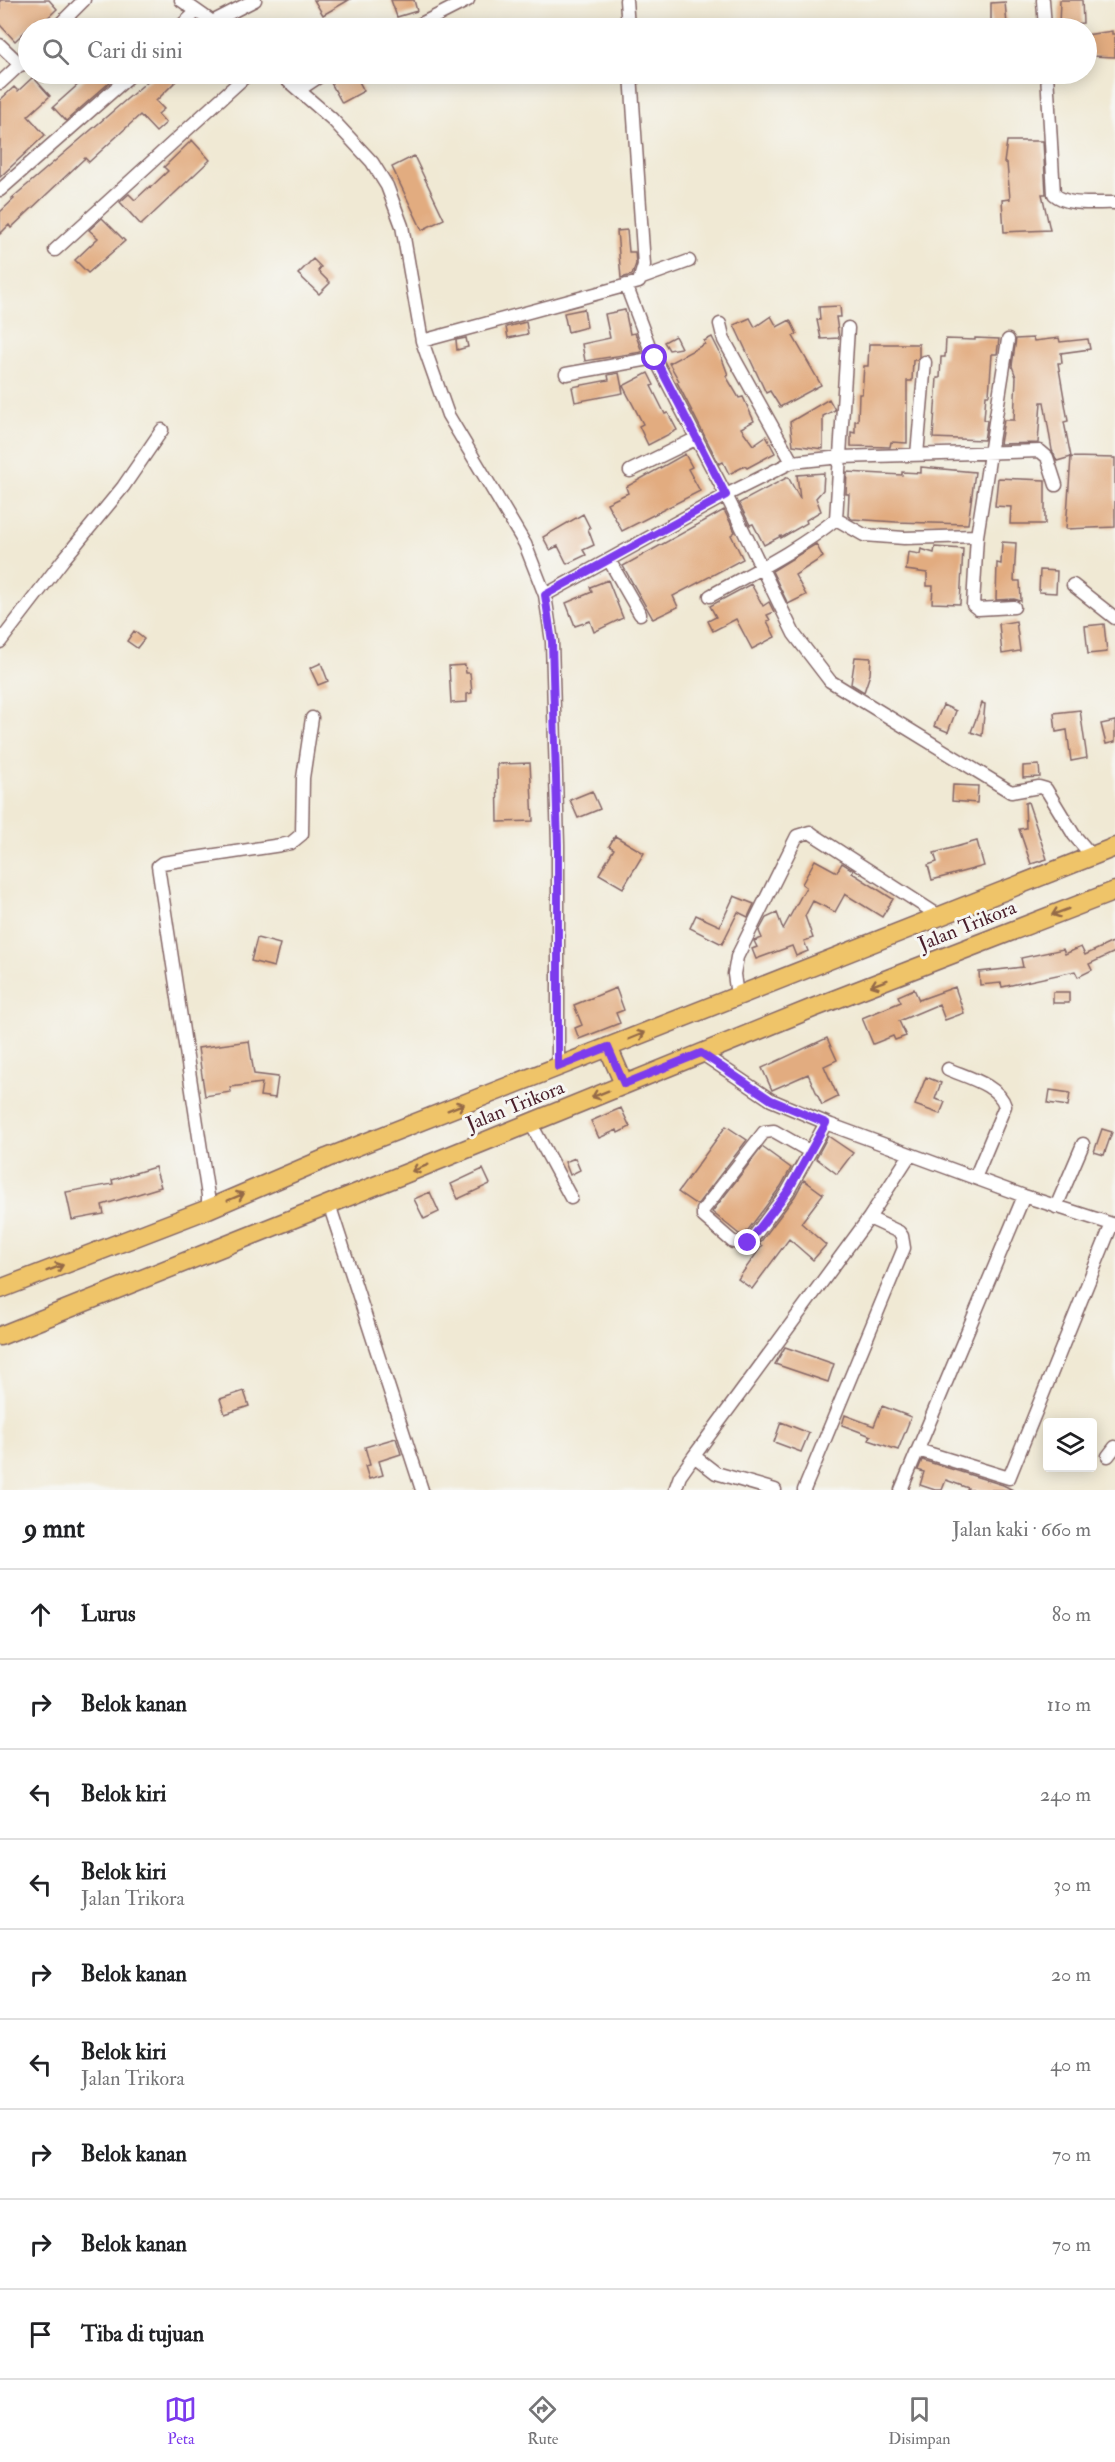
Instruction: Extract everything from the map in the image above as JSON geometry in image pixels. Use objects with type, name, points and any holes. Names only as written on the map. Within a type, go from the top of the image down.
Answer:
[{"type":"main road","name":"Jalan Trikora","points":[[0,1289],[208,1209],[327,1158],[1115,847]]},
{"type":"main road","name":"Jalan Trikora","points":[[0,1336],[701,1053],[1115,891]]},
{"type":"main road","points":[[608,1047],[624,1084]]},
{"type":"street","points":[[181,0],[206,18]]},
{"type":"street","points":[[228,18],[255,0]]},
{"type":"street","points":[[433,18],[468,0]]},
{"type":"street","points":[[626,0],[627,18]]},
{"type":"street","points":[[1043,0],[1044,18]]},
{"type":"street","points":[[65,18],[81,1]]},
{"type":"street","points":[[190,18],[196,12]]},
{"type":"street","points":[[0,45],[18,57]]},
{"type":"street","points":[[0,83],[18,67]]},
{"type":"street","points":[[0,190],[121,84]]},
{"type":"street","points":[[55,250],[237,84]]},
{"type":"street","points":[[291,84],[332,119],[365,155],[387,186],[402,226],[422,341],[448,415],[525,544],[545,595],[552,642],[558,845],[558,1067]]},
{"type":"street","points":[[298,90],[307,84]]},
{"type":"street","points":[[632,84],[644,265],[642,278]]},
{"type":"street","points":[[1048,84],[1054,194],[1060,200],[1115,203]]},
{"type":"street","points":[[422,341],[639,282],[642,278],[689,261]]},
{"type":"street","points":[[626,285],[655,358],[794,634],[830,681],[1011,792],[1040,787],[1046,789],[1074,835],[1092,856]]},
{"type":"street","points":[[720,324],[724,340],[792,462]]},
{"type":"street","points":[[710,596],[762,567],[836,519],[848,328]]},
{"type":"street","points":[[1008,340],[977,536],[973,605],[978,609],[1014,607]]},
{"type":"street","points":[[566,374],[655,358]]},
{"type":"street","points":[[917,455],[925,362]]},
{"type":"street","points":[[0,642],[123,487],[162,430]]},
{"type":"street","points":[[630,471],[697,438]]},
{"type":"street","points":[[545,595],[726,495],[792,462],[841,457],[1040,451],[1047,457],[1056,485]]},
{"type":"street","points":[[836,519],[864,535],[904,538],[977,536]]},
{"type":"street","points":[[609,560],[640,614]]},
{"type":"street","points":[[1072,585],[1115,618]]},
{"type":"street","points":[[208,1209],[208,1196],[158,866],[162,863],[281,846],[297,839],[302,834],[303,778],[312,718]]},
{"type":"street","points":[[737,996],[734,974],[737,957],[797,836],[803,833],[814,835],[941,917]]},
{"type":"street","points":[[701,1053],[771,1100],[826,1123],[909,1156],[1056,1207],[1114,1224],[1009,1478],[918,1450]]},
{"type":"street","points":[[948,1069],[996,1091],[1003,1098],[1005,1106],[975,1178]]},
{"type":"street","points":[[530,1122],[571,1198]]},
{"type":"street","points":[[809,1151],[774,1131],[765,1132],[703,1210],[704,1216],[733,1242],[748,1243],[788,1191],[826,1123]]},
{"type":"street","points":[[1056,1207],[1083,1144]]},
{"type":"street","points":[[675,1490],[680,1476],[694,1455],[869,1218],[909,1156]]},
{"type":"street","points":[[901,1490],[1024,1196]]},
{"type":"street","points":[[329,1204],[422,1490]]},
{"type":"street","points":[[804,1490],[904,1248],[904,1241],[899,1232],[869,1218]]},
{"type":"street","points":[[694,1455],[716,1473],[775,1490]]},
{"type":"building","points":[[0,0],[49,0],[57,9],[47,18],[18,18],[18,38],[15,41],[0,25]]},
{"type":"building","points":[[314,0],[349,0],[323,15]]},
{"type":"building","points":[[391,0],[414,0],[417,11],[397,17]]},
{"type":"building","points":[[1060,0],[1082,0],[1083,18],[1059,18]]},
{"type":"building","points":[[1005,2],[1006,18],[991,18],[991,3]]},
{"type":"building","points":[[1112,31],[1112,34],[1115,34],[1115,57],[1097,56],[1097,33]]},
{"type":"building","points":[[26,84],[39,84],[50,96],[28,116],[45,135],[0,177],[0,100],[14,87],[18,91]]},
{"type":"building","points":[[79,84],[108,84],[66,121],[53,107]]},
{"type":"building","points":[[144,84],[173,84],[156,101],[164,109],[158,114],[166,123],[156,132],[140,115],[89,162],[85,158],[11,228],[9,225],[0,234],[0,212],[14,199],[12,198]]},
{"type":"building","points":[[332,84],[360,84],[364,91],[342,103]]},
{"type":"building","points":[[192,140],[210,160],[141,225],[120,202],[129,194],[135,200],[151,187],[168,171],[164,167]]},
{"type":"building","points":[[1007,141],[1043,141],[1046,194],[1042,194],[1050,230],[1004,232],[1002,200],[1010,199],[1007,163],[1004,163]]},
{"type":"building","points":[[414,156],[444,219],[422,230],[392,167]]},
{"type":"building","points":[[102,218],[125,241],[88,273],[75,260],[98,238],[89,230]]},
{"type":"building","points":[[627,230],[629,252],[635,252],[636,264],[632,275],[621,278],[617,231]]},
{"type":"building","points":[[313,259],[321,267],[318,271],[330,283],[319,294],[298,274]]},
{"type":"building","points":[[840,306],[841,317],[836,317],[839,338],[821,339],[817,320],[820,320],[819,307]]},
{"type":"building","points":[[584,309],[587,327],[568,332],[564,313]]},
{"type":"building","points":[[625,310],[630,334],[635,333],[642,352],[585,361],[582,344],[610,338],[605,314]]},
{"type":"building","points":[[771,316],[777,327],[790,320],[797,334],[793,336],[821,385],[780,407],[770,391],[766,393],[734,325],[750,318],[755,327]]},
{"type":"building","points":[[526,322],[528,334],[508,338],[506,327]]},
{"type":"building","points":[[675,336],[681,348],[669,350],[664,342]]},
{"type":"building","points":[[712,337],[728,375],[726,376],[739,398],[743,397],[754,421],[741,428],[753,445],[766,436],[775,453],[747,468],[745,466],[729,474],[723,462],[719,464],[669,363],[705,344],[704,341]]},
{"type":"building","points":[[466,338],[468,347],[457,350],[456,340]]},
{"type":"building","points":[[975,338],[999,339],[997,354],[992,354],[989,395],[986,395],[984,419],[987,421],[984,440],[933,438],[937,378],[940,378],[941,357],[945,357],[946,339],[975,340]]},
{"type":"building","points":[[1033,338],[1034,341],[1059,338],[1060,342],[1088,339],[1090,349],[1061,353],[1062,363],[1058,363],[1068,421],[1064,422],[1071,457],[1057,461],[1052,450],[1044,402],[1041,402],[1038,443],[1000,444],[1004,420],[1014,420],[1016,377],[1012,366],[1016,339]]},
{"type":"building","points":[[869,344],[919,344],[919,357],[913,360],[912,381],[907,381],[907,443],[891,442],[890,447],[851,446],[851,432],[855,433],[855,421],[858,421],[859,394],[862,394],[864,366],[868,366]]},
{"type":"building","points":[[619,373],[623,393],[575,402],[572,387],[609,380],[608,375]]},
{"type":"building","points":[[648,373],[654,385],[651,386],[665,414],[668,413],[677,430],[648,445],[639,426],[643,424],[623,386]]},
{"type":"building","points":[[829,399],[835,410],[823,416],[823,449],[793,445],[790,422]]},
{"type":"building","points":[[685,454],[692,467],[688,469],[700,491],[622,531],[607,503],[628,493],[626,487]]},
{"type":"building","points":[[1071,457],[1115,458],[1115,527],[1066,529]]},
{"type":"building","points":[[921,467],[975,472],[968,524],[896,522],[852,519],[848,516],[847,472],[902,475],[902,472],[921,473]]},
{"type":"building","points":[[824,473],[823,490],[816,498],[821,511],[806,520],[807,523],[764,545],[753,524],[750,525],[739,503],[788,477],[800,499],[797,475]]},
{"type":"building","points":[[998,478],[1045,480],[1045,524],[1010,524],[1011,507],[995,506]]},
{"type":"building","points":[[724,510],[735,532],[731,535],[743,559],[673,596],[678,607],[653,619],[623,566]]},
{"type":"building","points":[[583,514],[590,528],[588,529],[594,545],[583,550],[586,555],[567,564],[558,546],[550,550],[543,537]]},
{"type":"building","points":[[1002,542],[1016,543],[1014,581],[1020,581],[1021,601],[996,600],[997,563],[1001,564]]},
{"type":"building","points":[[816,544],[823,557],[795,575],[806,595],[788,604],[772,571]]},
{"type":"building","points":[[935,547],[963,549],[960,604],[932,603],[933,586],[927,586],[927,573],[906,570],[908,552],[920,554],[921,549],[934,553]]},
{"type":"building","points":[[1040,570],[1057,571],[1056,593],[1039,592]]},
{"type":"building","points":[[608,580],[623,618],[594,632],[590,621],[575,626],[566,603],[592,592],[590,587]]},
{"type":"building","points":[[751,584],[763,606],[769,602],[774,612],[767,615],[770,620],[767,621],[775,637],[752,649],[736,619],[713,631],[708,621],[716,617],[710,606]]},
{"type":"building","points":[[1016,621],[1020,651],[1002,654],[999,624]]},
{"type":"building","points":[[1104,624],[1107,652],[1088,654],[1085,626]]},
{"type":"building","points":[[134,631],[144,639],[137,648],[127,641]]},
{"type":"building","points":[[855,657],[871,658],[870,674],[864,692],[851,684]]},
{"type":"building","points":[[321,663],[328,681],[318,685],[310,668]]},
{"type":"building","points":[[465,665],[466,673],[470,673],[472,693],[467,694],[467,702],[451,703],[449,666]]},
{"type":"building","points":[[982,703],[985,704],[982,736],[971,732]]},
{"type":"building","points":[[943,705],[956,711],[948,732],[934,726]]},
{"type":"building","points":[[1080,710],[1087,758],[1071,761],[1067,730],[1056,732],[1054,713]]},
{"type":"building","points":[[1115,721],[1115,742],[1106,744],[1101,724]]},
{"type":"building","points":[[530,763],[533,821],[498,822],[497,764]]},
{"type":"building","points":[[1039,765],[1040,777],[1023,778],[1023,766]]},
{"type":"building","points":[[953,785],[978,786],[977,803],[952,801]]},
{"type":"building","points":[[592,791],[600,809],[578,818],[570,800]]},
{"type":"building","points":[[1028,802],[1047,859],[1031,864],[1019,829],[1026,828],[1025,803]]},
{"type":"building","points":[[615,836],[644,853],[623,888],[599,874],[614,849],[609,846]]},
{"type":"building","points":[[977,841],[984,866],[932,880],[928,865],[937,862],[934,853]]},
{"type":"building","points":[[815,860],[837,872],[842,863],[853,870],[852,873],[893,899],[882,917],[845,894],[835,912],[813,901],[805,916],[813,938],[804,941],[808,951],[796,956],[792,946],[756,959],[752,949],[757,947],[754,941],[762,938],[759,931],[766,918],[777,913],[783,929],[806,887],[802,884]]},
{"type":"building","points":[[734,896],[754,904],[748,917],[738,912],[722,944],[690,928],[696,915],[720,926]]},
{"type":"building","points":[[257,938],[280,944],[274,967],[251,961]]},
{"type":"building","points":[[1115,941],[1115,952],[1089,964],[1092,970],[1078,977],[1075,971],[1002,987],[1001,983],[980,985],[979,972],[1023,967],[1021,958],[1063,949],[1065,954],[1081,947],[1085,955]]},
{"type":"building","points":[[955,987],[964,1013],[945,1020],[939,1004],[899,1021],[906,1036],[895,1040],[893,1036],[873,1044],[862,1018],[901,1002],[898,996],[914,989],[919,1000]]},
{"type":"building","points":[[616,988],[624,1010],[616,1013],[620,1023],[579,1039],[575,1028],[582,1025],[574,1005]]},
{"type":"building","points":[[1053,992],[1069,992],[1069,1003],[1053,1003]]},
{"type":"building","points":[[827,1038],[837,1060],[824,1066],[838,1097],[822,1105],[808,1074],[772,1090],[762,1068]]},
{"type":"building","points":[[249,1041],[254,1074],[278,1077],[275,1098],[260,1096],[262,1083],[230,1087],[231,1092],[205,1096],[198,1048]]},
{"type":"building","points":[[926,1077],[941,1083],[935,1099],[945,1102],[940,1114],[915,1105]]},
{"type":"building","points":[[1050,1090],[1070,1093],[1068,1106],[1048,1103]]},
{"type":"building","points":[[621,1108],[630,1127],[599,1138],[591,1121]]},
{"type":"building","points":[[726,1126],[747,1140],[697,1205],[678,1192]]},
{"type":"building","points":[[1102,1129],[1112,1132],[1104,1155],[1094,1152]]},
{"type":"building","points":[[828,1136],[853,1153],[837,1174],[816,1158]]},
{"type":"building","points":[[762,1147],[791,1168],[781,1186],[745,1234],[739,1234],[712,1212]]},
{"type":"building","points":[[575,1158],[580,1170],[570,1175],[565,1162]]},
{"type":"building","points":[[155,1167],[161,1187],[102,1205],[104,1214],[72,1220],[66,1192],[113,1184],[112,1180]]},
{"type":"building","points":[[483,1169],[490,1184],[458,1199],[451,1184]]},
{"type":"building","points":[[804,1180],[823,1194],[801,1223],[826,1245],[813,1260],[789,1239],[752,1289],[738,1279],[762,1246],[759,1244],[795,1196]]},
{"type":"building","points":[[430,1192],[439,1212],[424,1219],[414,1199]]},
{"type":"building","points":[[785,1347],[834,1364],[828,1382],[775,1364]]},
{"type":"building","points":[[244,1391],[249,1406],[225,1414],[220,1399]]},
{"type":"building","points":[[882,1406],[911,1417],[898,1450],[869,1440],[871,1436],[842,1425],[845,1415],[874,1426]]},
{"type":"building","points":[[781,1422],[809,1433],[801,1452],[774,1442]]},
{"type":"building","points":[[396,1438],[401,1454],[379,1461],[383,1475],[369,1479],[365,1466],[370,1465],[365,1447]]},
{"type":"building","points":[[922,1460],[1013,1490],[967,1490],[968,1488],[946,1480],[942,1490],[935,1490],[920,1485],[924,1472],[918,1470]]},
{"type":"route","points":[[655,358],[726,495],[545,595],[552,642],[555,808],[558,845],[558,1067],[608,1047],[624,1084],[701,1053],[771,1100],[826,1123],[788,1191],[748,1243]]}]
